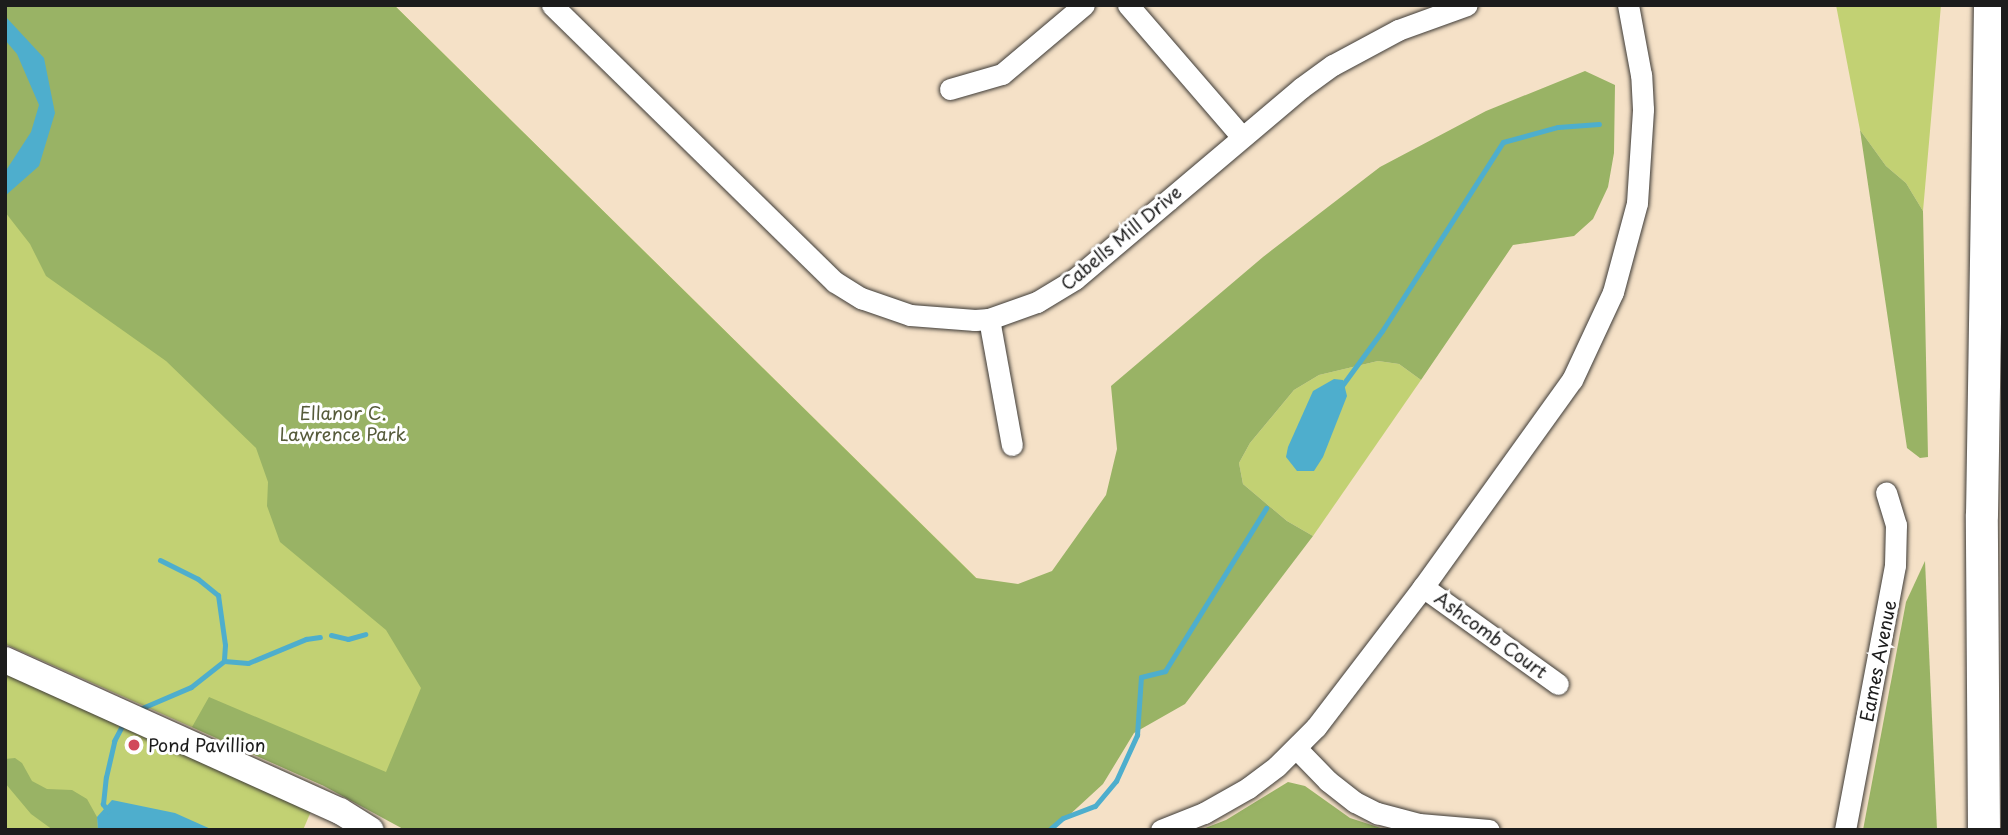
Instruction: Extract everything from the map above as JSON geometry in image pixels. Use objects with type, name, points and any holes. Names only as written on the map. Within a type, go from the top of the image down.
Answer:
[{"type":"highway","points":[[1984,829],[1982,515],[1990,5]]},
{"type":"main road","points":[[5,660],[340,811],[371,830]]},
{"type":"street","name":"Cabells Mill Drive","points":[[552,5],[835,282],[861,298],[910,315],[933,319],[989,319],[1037,302],[1075,279],[1301,88],[1365,46],[1437,14],[1467,5]]},
{"type":"street","points":[[950,89],[1002,74],[1084,5]]},
{"type":"street","points":[[1128,5],[1242,137]]},
{"type":"street","points":[[1161,830],[1224,803],[1277,766],[1296,748],[1423,587],[1572,380],[1613,292],[1637,203],[1643,139],[1641,75],[1628,5]]},
{"type":"street","points":[[989,319],[1012,445]]},
{"type":"street","name":"Eames Avenue","points":[[1845,830],[1896,552],[1896,524],[1886,492]]},
{"type":"street","name":"Ashcomb Court","points":[[1423,587],[1558,684]]},
{"type":"street","points":[[1296,748],[1328,781],[1355,802],[1377,813],[1419,824],[1489,830]]},
{"type":"green space","name":"Ellanor C. Lawrence Park","points":[[5,5],[394,5],[1134,733],[322,785],[5,644]]},
{"type":"green space","name":"Ellanor C. Lawrence Park","points":[[5,5],[394,5],[976,578],[1018,584],[1052,571],[1106,495],[1117,449],[1111,386],[1263,257],[1380,167],[1486,111],[1585,71],[1615,85],[1614,153],[1608,187],[1593,219],[1574,236],[1513,245],[1421,380],[1399,364],[1378,361],[1319,375],[1294,390],[1250,443],[1239,463],[1243,484],[1287,521],[1313,536],[1185,704],[1134,733],[1103,784],[1053,830],[405,830],[322,785],[192,727],[209,697],[386,772],[421,688],[386,630],[280,542],[267,506],[268,482],[256,448],[166,361],[46,276],[30,244],[5,212]]},
{"type":"green space","points":[[1836,5],[1941,5],[1923,211],[1906,183],[1886,166],[1860,130]]},
{"type":"green space","points":[[1860,130],[1886,166],[1906,183],[1923,211],[1928,457],[1920,458],[1907,448]]},
{"type":"green space","points":[[1378,361],[1399,364],[1421,380],[1313,536],[1287,521],[1243,484],[1239,463],[1250,443],[1294,390],[1319,375]]},
{"type":"green space","points":[[1925,561],[1937,830],[1863,830],[1906,602]]},
{"type":"green space","points":[[5,670],[312,809],[303,830],[5,830]]},
{"type":"green space","points":[[15,758],[22,763],[32,781],[47,789],[72,790],[87,799],[97,817],[98,830],[53,830],[31,814],[5,783],[5,759]]},
{"type":"green space","points":[[1288,782],[1305,786],[1350,818],[1387,830],[1200,830],[1226,820]]},
{"type":"water","points":[[5,16],[44,58],[55,113],[39,166],[5,196],[5,172],[31,132],[39,105],[17,54],[5,40]]},
{"type":"water","points":[[1334,379],[1343,380],[1347,396],[1323,457],[1314,471],[1297,471],[1286,457],[1288,447],[1313,391]]},
{"type":"water","points":[[112,800],[175,813],[213,830],[98,830],[97,817]]},
{"type":"waterway","points":[[1341,387],[1382,331],[1503,142],[1558,127],[1599,124]]},
{"type":"waterway","points":[[1049,830],[1063,818],[1095,806],[1116,781],[1137,735],[1141,677],[1165,671],[1266,508]]},
{"type":"waterway","points":[[160,560],[198,579],[218,595],[225,645],[224,661]]},
{"type":"waterway","points":[[331,635],[348,639],[365,634]]},
{"type":"waterway","points":[[142,708],[191,687],[224,661],[248,663],[306,639],[320,637]]},
{"type":"waterway","points":[[108,811],[103,804],[106,777],[114,741],[121,728]]},
{"type":"place","name":"Pond Pavillion","points":[[134,745]]}]
